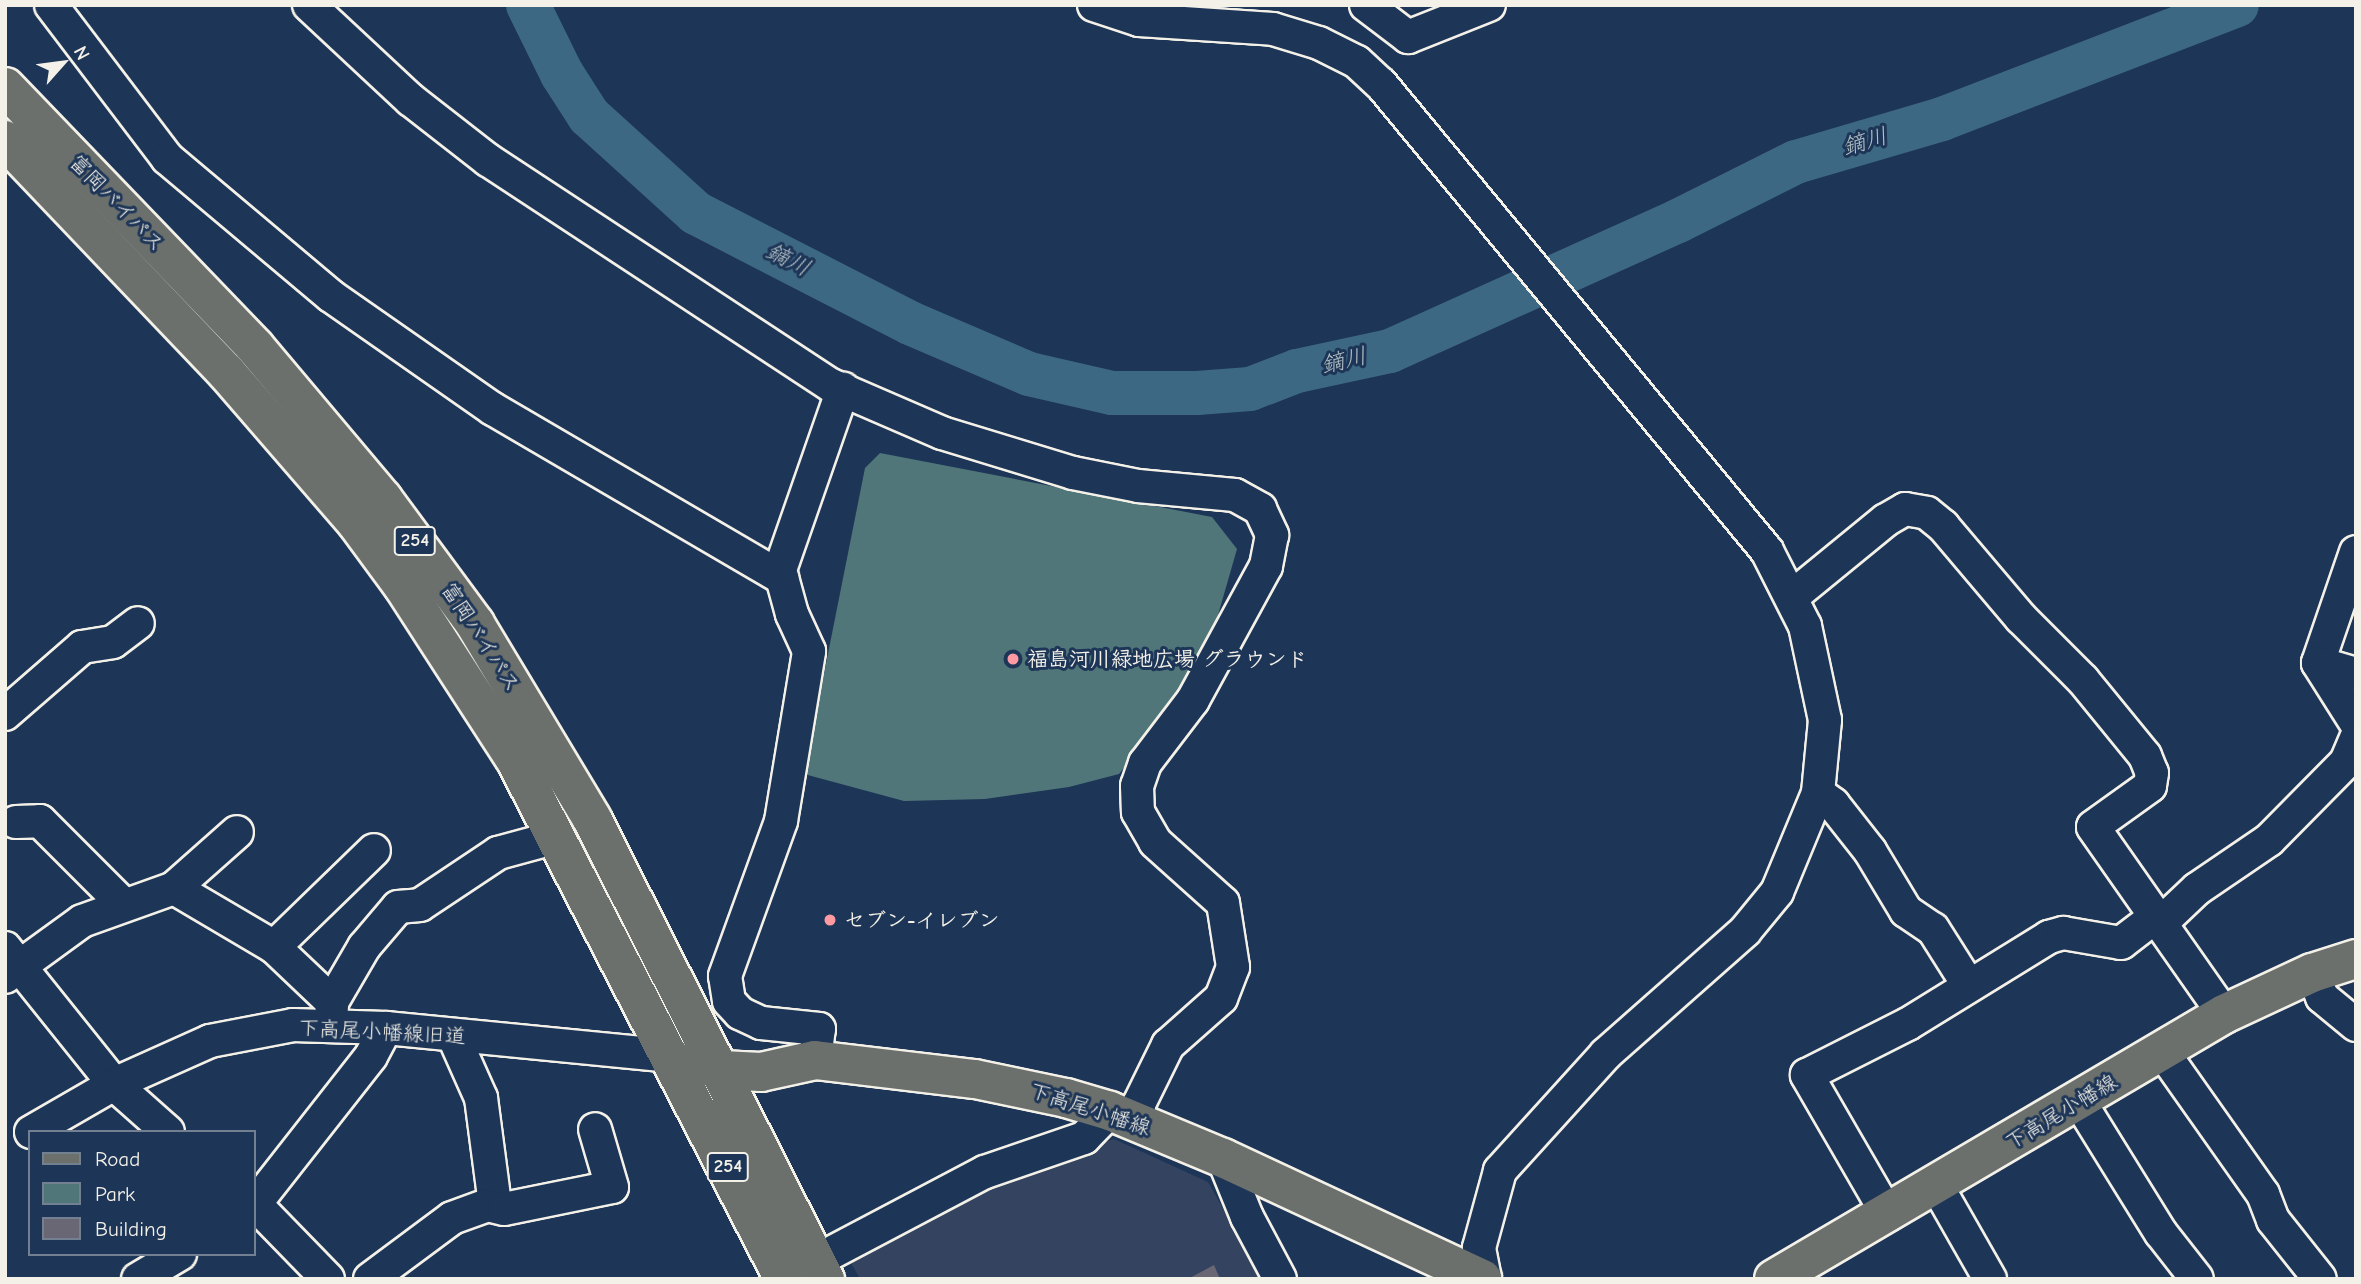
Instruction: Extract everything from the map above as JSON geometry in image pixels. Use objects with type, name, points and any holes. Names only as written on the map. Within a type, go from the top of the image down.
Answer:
[{"type":"main road","name":"富岡バイパス","points":[[5,87],[256,347],[438,572],[567,773],[722,1070],[797,1275]]},
{"type":"main road","name":"富岡バイパス","points":[[5,140],[226,372],[356,522],[482,704],[672,1056],[797,1275]]},
{"type":"main road","name":"下高尾小幡線","points":[[1774,1279],[1888,1215],[2224,1014],[2312,973],[2356,958]]},
{"type":"main road","name":"下高尾小幡線","points":[[672,1056],[722,1070],[761,1073],[815,1060],[1020,1086],[1124,1116],[1223,1158],[1484,1279]]},
{"type":"street","points":[[51,5],[167,158],[331,296],[516,422],[782,578]]},
{"type":"street","points":[[309,5],[411,100],[488,160],[730,321],[843,389],[942,433],[1073,473],[1138,486],[1235,495],[1260,509],[1272,536],[1266,566],[1193,700],[1145,763],[1136,786],[1138,812],[1156,842],[1223,904],[1233,967],[1222,998],[1168,1045],[1139,1104],[1124,1116],[1084,1138],[985,1172],[797,1275]]},
{"type":"street","points":[[1094,5],[1139,20],[1273,29],[1345,56],[1381,84],[1767,551],[1793,596],[1818,672],[1825,720],[1818,793],[1777,892],[1761,911],[1606,1054],[1500,1171],[1479,1248],[1484,1279]]},
{"type":"street","points":[[1366,5],[1408,37],[1489,5]]},
{"type":"street","points":[[815,1060],[819,1029],[761,1023],[740,1013],[729,1001],[725,976],[781,821],[809,651],[780,570],[843,389]]},
{"type":"street","points":[[1793,596],[1886,520],[1905,509],[1927,513],[1943,526],[2021,618],[2083,680],[2145,756],[2152,774],[2150,786],[2093,827],[2224,1014]]},
{"type":"street","points":[[2318,663],[2356,552]]},
{"type":"street","points":[[5,714],[82,646],[113,642],[138,623]]},
{"type":"street","points":[[2318,663],[2356,674]]},
{"type":"street","points":[[2318,663],[2356,723]]},
{"type":"street","points":[[1888,1215],[1807,1075],[1908,1024],[2049,937],[2063,933],[2121,943],[2158,920],[2197,888],[2269,839],[2346,762],[2356,738]]},
{"type":"street","points":[[1818,793],[1833,804],[1870,851],[1906,911],[1933,929],[1969,986]]},
{"type":"street","points":[[9,824],[40,821],[123,904]]},
{"type":"street","points":[[166,1130],[114,1084],[10,964],[82,921],[123,904],[174,888],[237,832]]},
{"type":"street","points":[[174,888],[274,947],[331,1013],[364,947],[398,907],[420,905],[498,853],[556,837]]},
{"type":"street","points":[[274,947],[374,850]]},
{"type":"street","points":[[2312,973],[2322,997],[2356,1025]]},
{"type":"street","name":"下高尾小幡線旧道","points":[[34,1130],[114,1084],[233,1035],[331,1013],[386,1028],[672,1056]]},
{"type":"street","points":[[256,1201],[371,1056],[386,1028]]},
{"type":"street","points":[[453,1035],[481,1098],[495,1205]]},
{"type":"street","points":[[2162,1051],[2263,1194],[2273,1220],[2320,1279]]},
{"type":"street","points":[[2079,1101],[2161,1233],[2197,1279]]},
{"type":"street","points":[[370,1279],[452,1218],[495,1205],[504,1209],[612,1187],[595,1129]]},
{"type":"street","name":"下高尾小幡線旧道","points":[[5,1145],[28,1133]]},
{"type":"street","points":[[1223,1158],[1247,1217],[1280,1279]]},
{"type":"street","points":[[1937,1186],[1990,1279]]},
{"type":"street","points":[[256,1206],[328,1279]]},
{"type":"street","points":[[138,1279],[177,1256]]},
{"type":"shaded area","points":[[1114,1139],[1208,1182],[1263,1279],[860,1279],[849,1259],[1049,1161]]},
{"type":"green space","name":"福島河川緑地広場 グラウンド","points":[[880,453],[1212,517],[1237,549],[1216,622],[1180,697],[1119,774],[1069,787],[985,799],[904,801],[804,774],[865,468]]},
{"type":"building","points":[[1214,1265],[1220,1279],[1188,1279]]},
{"type":"waterway","name":"鏑川","points":[[528,5],[562,74],[589,116],[696,213],[910,323],[1029,374],[1112,393],[1197,393],[1250,389],[1297,371],[1390,351],[1678,221],[1796,162],[1942,119],[2237,5]]},
{"type":"place","name":"福島河川緑地広場 グラウンド","points":[[1013,659]]},
{"type":"place","name":"セブン-イレブン","points":[[830,920]]}]
